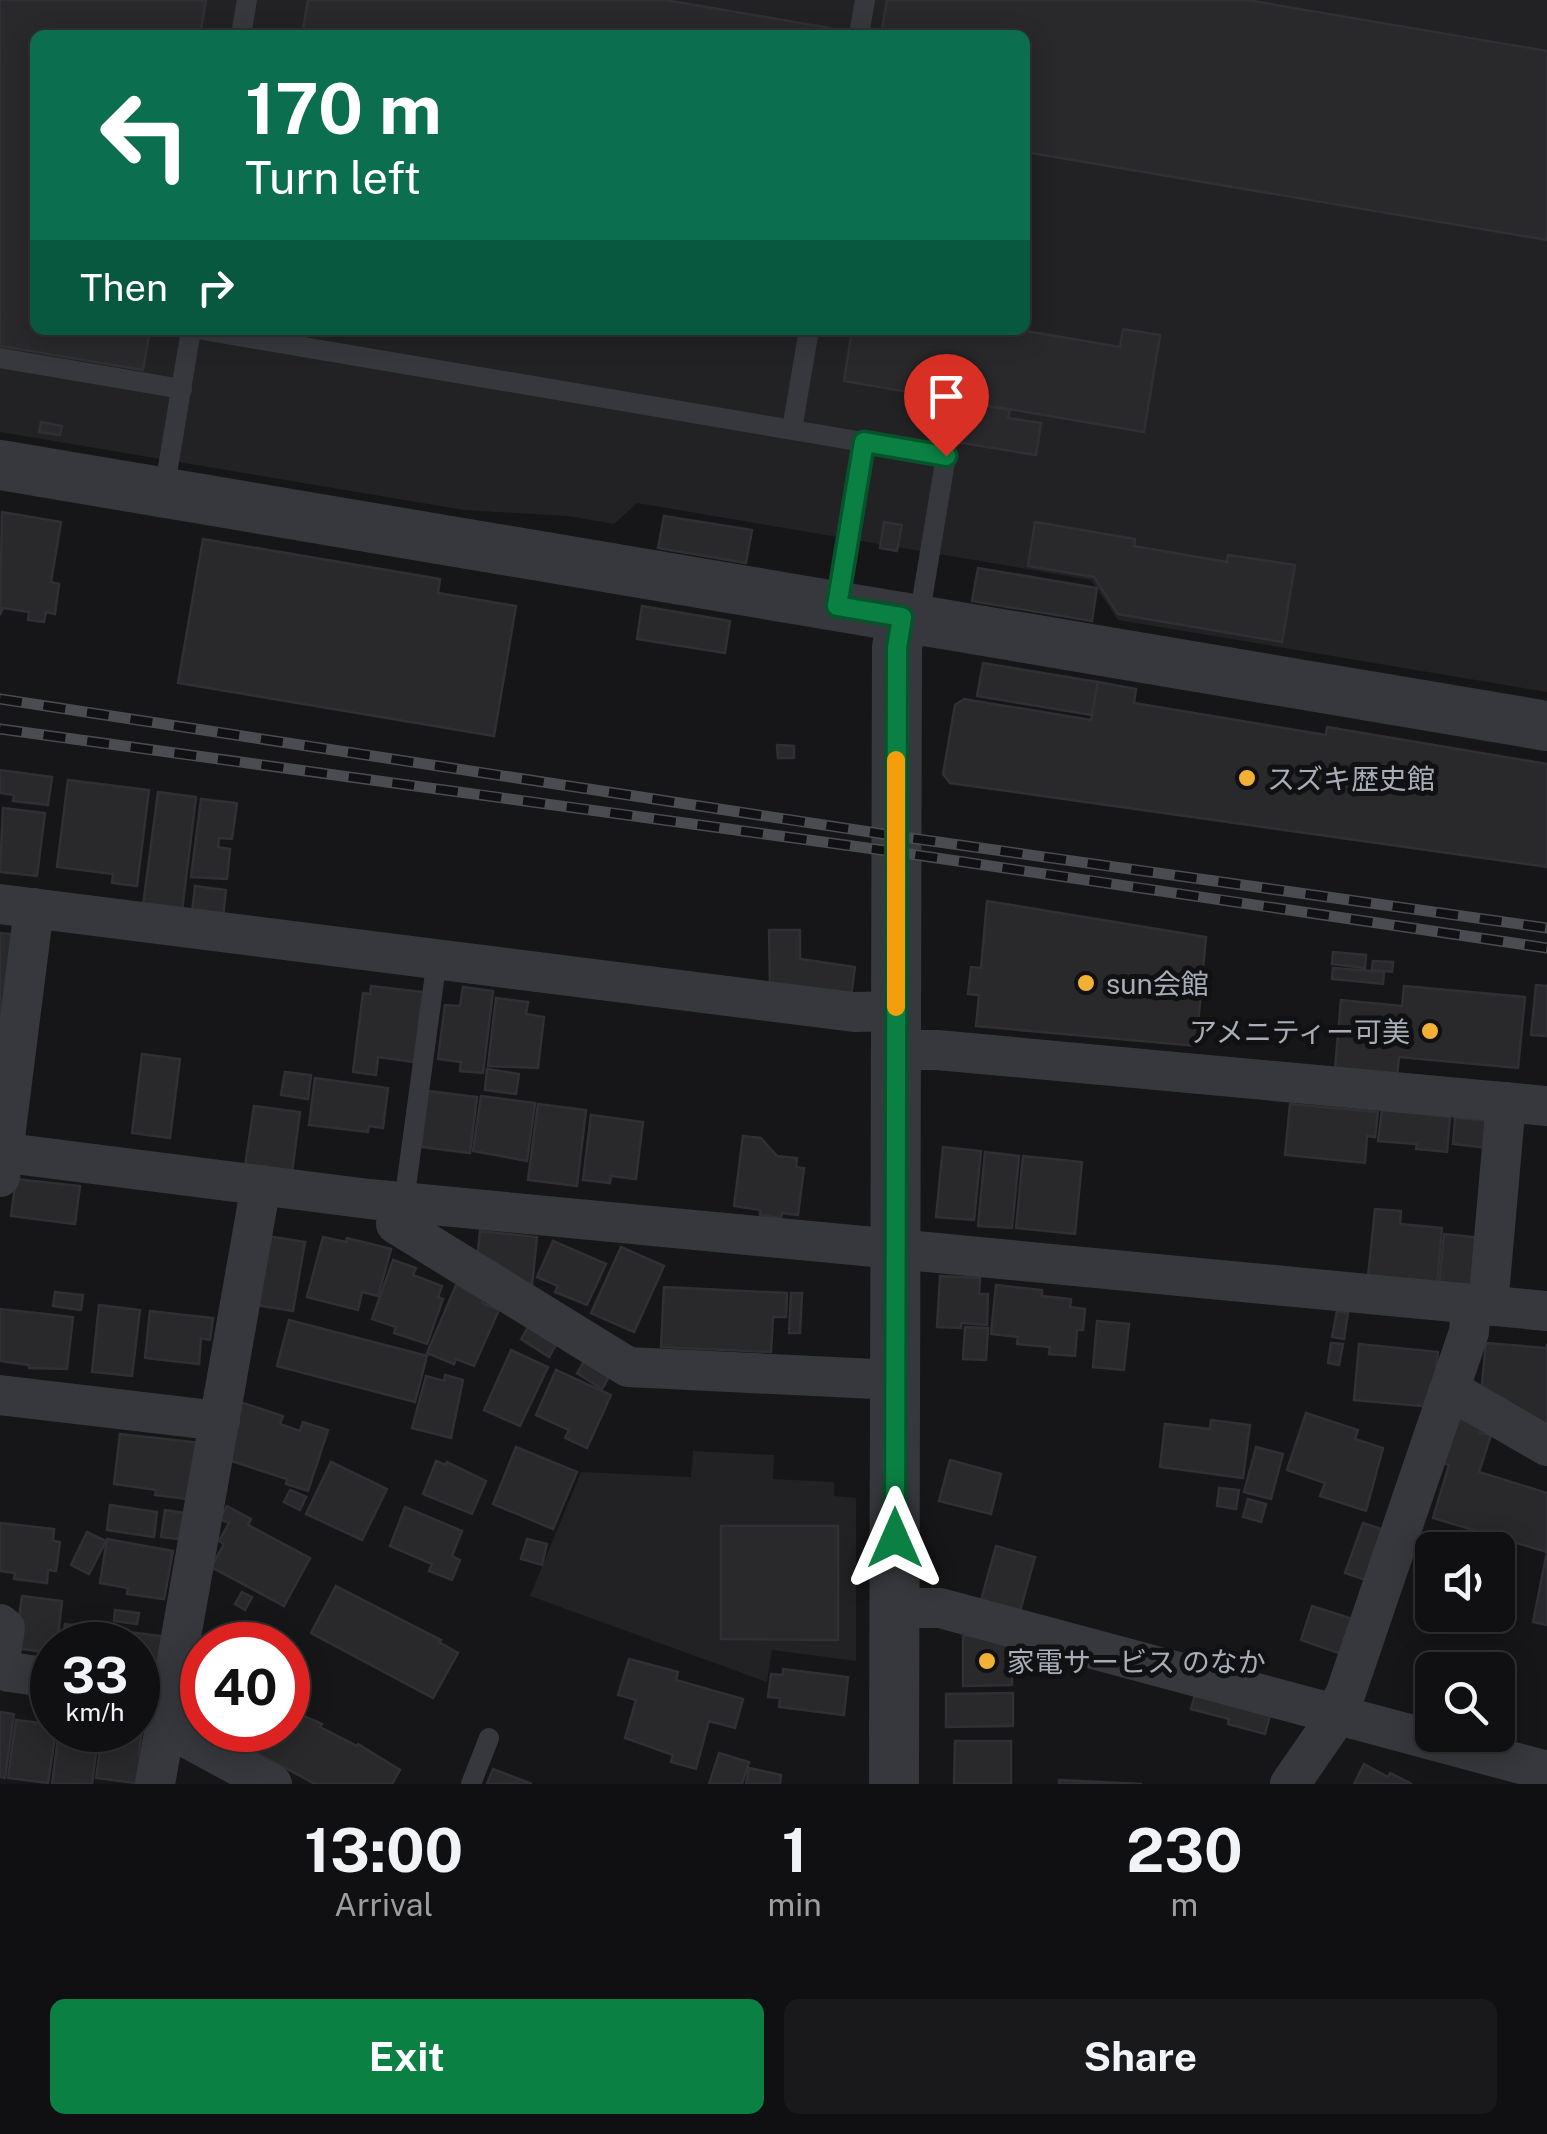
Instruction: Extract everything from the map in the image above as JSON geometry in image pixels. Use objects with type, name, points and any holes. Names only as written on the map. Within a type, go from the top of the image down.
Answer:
[{"type":"street","points":[[0,465],[1547,726]]},
{"type":"street","points":[[894,1784],[897,648],[910,619]]},
{"type":"street","points":[[1547,1106],[976,1054],[896,1031],[854,1012],[17,906],[1,1162],[1547,1312]]},
{"type":"street","points":[[1290,1784],[1336,1715],[1479,1305],[1506,1102]]},
{"type":"street","points":[[160,1700],[220,1421],[261,1185]]},
{"type":"street","points":[[401,1202],[396,1224],[628,1367],[895,1380]]},
{"type":"street","points":[[1448,1392],[1466,1398],[1547,1446]]},
{"type":"street","points":[[0,1395],[220,1421]]},
{"type":"street","points":[[895,1608],[940,1608],[1547,1771]]},
{"type":"street","points":[[0,1624],[4,1628],[0,1660],[10,1672],[30,1675]]},
{"type":"street","points":[[160,1706],[185,1737],[272,1784]]},
{"type":"street","points":[[155,1784],[157,1752]]},
{"type":"lane","points":[[242,30],[247,0]]},
{"type":"lane","points":[[860,30],[865,0]]},
{"type":"lane","points":[[164,492],[191,335]]},
{"type":"lane","points":[[233,335],[946,456],[910,619]]},
{"type":"lane","points":[[792,429],[808,335]]},
{"type":"lane","points":[[0,358],[182,389]]},
{"type":"lane","points":[[837,606],[864,442]]},
{"type":"lane","points":[[401,1202],[438,959]]},
{"type":"lane","points":[[471,1784],[489,1738]]},
{"type":"shaded area","points":[[0,0],[1547,0],[1547,692],[1118,620],[1091,580],[637,503],[614,524],[568,516],[464,510],[0,432]]},
{"type":"shaded area","points":[[693,1451],[774,1455],[773,1479],[834,1482],[834,1496],[856,1498],[856,1661],[772,1650],[767,1682],[530,1596],[581,1472],[691,1477]]},
{"type":"building","points":[[0,0],[206,0],[201,30],[30,30],[30,335],[149,335],[143,370],[0,346]]},
{"type":"building","points":[[308,0],[665,0],[830,28],[830,30],[303,30]]},
{"type":"building","points":[[887,0],[1247,0],[1547,51],[1547,240],[1030,153],[1030,30],[882,30]]},
{"type":"building","points":[[1123,329],[1160,335],[1144,432],[844,381],[851,335],[1030,335],[1030,332],[1120,347]]},
{"type":"building","points":[[977,404],[1010,410],[1008,418],[1041,423],[1036,455],[937,439],[943,407],[976,412]]},
{"type":"building","points":[[41,422],[62,426],[60,435],[39,432]]},
{"type":"building","points":[[2,512],[61,522],[51,582],[59,584],[55,614],[46,612],[44,622],[28,620],[29,612],[3,608],[0,615]]},
{"type":"building","points":[[664,516],[752,530],[746,563],[658,548]]},
{"type":"building","points":[[884,522],[902,525],[897,551],[880,548]]},
{"type":"building","points":[[1035,522],[1135,539],[1134,546],[1227,562],[1228,555],[1295,565],[1282,642],[1118,614],[1094,577],[1028,566]]},
{"type":"building","points":[[203,539],[440,579],[438,593],[516,606],[494,736],[178,683]]},
{"type":"building","points":[[978,568],[1097,588],[1092,621],[972,601]]},
{"type":"building","points":[[642,606],[730,621],[725,653],[637,639]]},
{"type":"building","points":[[983,663],[1098,682],[1092,715],[977,696]]},
{"type":"building","name":"スズキ歴史館","points":[[1098,682],[1136,689],[1134,703],[1326,735],[1327,727],[1547,764],[1547,867],[950,783],[943,774],[955,705],[964,699],[1091,720]]},
{"type":"building","points":[[777,745],[794,746],[794,758],[778,758]]},
{"type":"building","points":[[0,770],[52,777],[48,805],[13,801],[14,795],[0,793]]},
{"type":"building","points":[[68,780],[149,790],[137,886],[112,883],[113,874],[57,867]]},
{"type":"building","points":[[158,792],[196,797],[182,911],[143,906]]},
{"type":"building","points":[[201,799],[237,803],[232,839],[219,838],[218,847],[230,849],[227,879],[191,877]]},
{"type":"building","points":[[3,808],[45,813],[37,876],[0,872]]},
{"type":"building","points":[[195,886],[226,890],[223,918],[192,913]]},
{"type":"building","name":"sun会館","points":[[987,901],[1206,937],[1196,1046],[976,1026],[979,995],[968,994],[971,967],[981,968]]},
{"type":"building","points":[[769,930],[800,930],[800,959],[855,967],[851,996],[770,986]]},
{"type":"building","points":[[0,933],[19,935],[0,1033]]},
{"type":"building","points":[[1333,952],[1366,955],[1365,968],[1332,964]]},
{"type":"building","points":[[1373,961],[1393,962],[1392,972],[1372,970]]},
{"type":"building","points":[[1333,968],[1384,972],[1383,984],[1332,979]]},
{"type":"building","points":[[1536,985],[1547,986],[1547,1036],[1531,1035]]},
{"type":"building","points":[[371,986],[423,992],[414,1062],[378,1057],[376,1075],[353,1072],[363,993],[370,994]]},
{"type":"building","name":"アメニティー可美","points":[[1404,986],[1525,997],[1518,1068],[1399,1057],[1397,1076],[1335,1069],[1341,1000],[1402,1006]]},
{"type":"building","points":[[463,987],[493,991],[483,1073],[460,1071],[461,1062],[438,1059],[445,1005],[460,1006]]},
{"type":"building","points":[[496,998],[528,1002],[526,1014],[544,1017],[538,1068],[488,1066]]},
{"type":"building","points":[[142,1054],[180,1059],[170,1138],[132,1133]]},
{"type":"building","points":[[487,1069],[519,1074],[516,1094],[485,1090]]},
{"type":"building","points":[[285,1072],[311,1075],[308,1099],[281,1095]]},
{"type":"building","points":[[315,1078],[388,1088],[383,1128],[369,1126],[368,1132],[309,1125]]},
{"type":"building","points":[[428,1091],[477,1097],[470,1153],[421,1147]]},
{"type":"building","points":[[481,1096],[535,1103],[527,1161],[473,1151]]},
{"type":"building","points":[[538,1104],[586,1110],[577,1186],[528,1180]]},
{"type":"building","points":[[1290,1104],[1378,1112],[1375,1137],[1367,1136],[1365,1163],[1285,1155]]},
{"type":"building","points":[[254,1106],[300,1112],[292,1172],[245,1166]]},
{"type":"building","points":[[1382,1110],[1450,1117],[1447,1152],[1416,1149],[1417,1144],[1378,1141]]},
{"type":"building","points":[[591,1115],[643,1122],[636,1179],[611,1176],[610,1183],[583,1180]]},
{"type":"building","points":[[1455,1118],[1492,1121],[1489,1148],[1453,1144]]},
{"type":"building","points":[[743,1136],[761,1138],[777,1156],[797,1158],[796,1167],[804,1168],[798,1215],[782,1213],[781,1218],[734,1206]]},
{"type":"building","points":[[943,1147],[981,1151],[974,1220],[936,1217]]},
{"type":"building","points":[[985,1152],[1019,1156],[1012,1228],[978,1226]]},
{"type":"building","points":[[1023,1156],[1082,1162],[1075,1234],[1016,1228]]},
{"type":"building","points":[[16,1179],[80,1186],[75,1224],[11,1216]]},
{"type":"building","points":[[1375,1209],[1401,1211],[1400,1224],[1442,1228],[1437,1283],[1368,1277]]},
{"type":"building","points":[[480,1231],[537,1237],[532,1286],[477,1260]]},
{"type":"building","points":[[1444,1234],[1484,1238],[1479,1290],[1439,1287]]},
{"type":"building","points":[[267,1236],[305,1242],[293,1311],[256,1305]]},
{"type":"building","points":[[323,1237],[346,1242],[347,1238],[391,1249],[378,1296],[362,1292],[358,1310],[307,1297]]},
{"type":"building","points":[[553,1241],[606,1264],[587,1305],[555,1292],[558,1286],[537,1277]]},
{"type":"building","points":[[621,1247],[664,1266],[634,1332],[591,1313]]},
{"type":"building","points":[[393,1260],[416,1268],[413,1275],[442,1286],[438,1297],[443,1299],[427,1344],[394,1333],[396,1327],[372,1319]]},
{"type":"building","points":[[940,1276],[980,1278],[979,1294],[988,1294],[987,1325],[961,1323],[961,1328],[937,1327]]},
{"type":"building","points":[[457,1283],[485,1296],[482,1303],[499,1310],[474,1366],[456,1359],[454,1364],[427,1353]]},
{"type":"building","points":[[996,1285],[1042,1290],[1042,1296],[1071,1299],[1070,1307],[1085,1309],[1083,1330],[1077,1330],[1075,1356],[1049,1354],[1050,1347],[1017,1344],[1018,1337],[991,1334]]},
{"type":"building","points":[[664,1287],[787,1293],[786,1317],[773,1317],[771,1352],[661,1347]]},
{"type":"building","points":[[55,1292],[83,1295],[81,1310],[53,1306]]},
{"type":"building","points":[[791,1293],[802,1293],[800,1333],[789,1333]]},
{"type":"building","points":[[99,1305],[140,1310],[132,1376],[92,1372]]},
{"type":"building","points":[[0,1309],[73,1317],[67,1369],[29,1368],[0,1361]]},
{"type":"building","points":[[150,1311],[213,1318],[210,1340],[201,1338],[199,1364],[145,1358]]},
{"type":"building","points":[[1337,1311],[1348,1313],[1344,1339],[1332,1337]]},
{"type":"building","points":[[289,1320],[427,1356],[415,1402],[277,1366]]},
{"type":"building","points":[[1097,1321],[1129,1324],[1124,1370],[1093,1367]]},
{"type":"building","points":[[529,1326],[557,1343],[549,1357],[521,1339]]},
{"type":"building","points":[[965,1327],[988,1328],[986,1360],[963,1359]]},
{"type":"building","points":[[1331,1343],[1343,1344],[1339,1365],[1328,1363]]},
{"type":"building","points":[[1486,1343],[1546,1348],[1547,1344],[1547,1432],[1481,1393]]},
{"type":"building","points":[[1359,1344],[1438,1352],[1432,1407],[1354,1400]]},
{"type":"building","points":[[511,1350],[548,1367],[520,1426],[484,1410]]},
{"type":"building","points":[[585,1360],[610,1375],[602,1389],[577,1373]]},
{"type":"building","points":[[556,1370],[611,1395],[587,1448],[565,1438],[569,1430],[536,1415]]},
{"type":"building","points":[[445,1375],[463,1380],[451,1438],[412,1428],[426,1376],[444,1381]]},
{"type":"building","points":[[237,1401],[283,1416],[280,1424],[300,1431],[303,1422],[328,1430],[308,1491],[286,1484],[287,1479],[225,1459]]},
{"type":"building","points":[[1306,1413],[1358,1430],[1355,1439],[1383,1448],[1366,1511],[1320,1496],[1325,1483],[1287,1470]]},
{"type":"building","points":[[1453,1417],[1482,1426],[1480,1433],[1491,1435],[1479,1472],[1547,1493],[1547,1552],[1515,1542],[1515,1532],[1480,1532],[1433,1518],[1449,1465],[1440,1462]]},
{"type":"building","points":[[1211,1420],[1250,1425],[1243,1478],[1160,1467],[1165,1424],[1210,1429]]},
{"type":"building","points":[[120,1434],[202,1443],[196,1500],[114,1484]]},
{"type":"building","points":[[516,1447],[577,1472],[553,1529],[493,1504]]},
{"type":"building","points":[[1256,1447],[1283,1454],[1271,1499],[1244,1492]]},
{"type":"building","points":[[950,1460],[1001,1474],[991,1514],[939,1501]]},
{"type":"building","points":[[436,1461],[446,1465],[447,1462],[486,1481],[472,1514],[423,1494]]},
{"type":"building","points":[[331,1462],[387,1489],[362,1540],[306,1514]]},
{"type":"building","points":[[1219,1488],[1239,1490],[1236,1509],[1217,1506]]},
{"type":"building","points":[[290,1490],[306,1497],[300,1510],[284,1502]]},
{"type":"building","points":[[1248,1499],[1266,1504],[1261,1522],[1243,1517]]},
{"type":"building","points":[[110,1505],[157,1512],[154,1537],[107,1530]]},
{"type":"building","points":[[227,1506],[251,1519],[248,1525],[310,1558],[284,1606],[211,1567],[224,1544],[219,1541],[229,1523],[220,1519]]},
{"type":"building","points":[[405,1507],[462,1531],[452,1556],[460,1560],[452,1580],[429,1571],[432,1564],[390,1546]]},
{"type":"building","points":[[165,1510],[191,1514],[187,1540],[161,1537]]},
{"type":"building","points":[[0,1523],[54,1529],[53,1541],[60,1542],[56,1571],[48,1570],[47,1583],[14,1579],[15,1573],[0,1571]]},
{"type":"building","points":[[1363,1523],[1391,1532],[1374,1583],[1345,1573]]},
{"type":"building","points":[[721,1526],[838,1526],[838,1640],[721,1639]]},
{"type":"building","points":[[87,1532],[106,1541],[89,1574],[71,1565]]},
{"type":"building","points":[[107,1539],[173,1551],[164,1599],[127,1594],[128,1588],[100,1583]]},
{"type":"building","points":[[527,1539],[547,1544],[542,1565],[521,1559]]},
{"type":"building","points":[[996,1546],[1035,1557],[1019,1615],[980,1604]]},
{"type":"building","points":[[1547,1552],[1547,1625],[1533,1622]]},
{"type":"building","points":[[336,1586],[441,1640],[458,1653],[433,1698],[311,1633]]},
{"type":"building","points":[[242,1592],[252,1597],[245,1610],[235,1604]]},
{"type":"building","points":[[22,1596],[62,1601],[60,1622],[30,1622],[30,1650],[15,1648]]},
{"type":"building","points":[[1312,1606],[1356,1620],[1344,1655],[1301,1640]]},
{"type":"building","points":[[115,1610],[139,1613],[137,1622],[114,1621]]},
{"type":"building","points":[[160,1636],[169,1637],[164,1679],[160,1679]]},
{"type":"building","name":"家電サービス のなか","points":[[963,1636],[1012,1636],[1012,1685],[963,1686]]},
{"type":"building","points":[[629,1659],[678,1672],[676,1680],[743,1699],[735,1728],[709,1721],[696,1769],[671,1762],[673,1755],[625,1738],[636,1700],[618,1695]]},
{"type":"building","points":[[783,1669],[848,1677],[844,1715],[779,1707],[780,1698],[768,1697],[771,1674],[783,1675]]},
{"type":"building","points":[[1198,1684],[1273,1704],[1265,1734],[1191,1709]]},
{"type":"building","points":[[1013,1693],[1013,1726],[946,1727],[946,1694]]},
{"type":"building","points":[[0,1712],[14,1714],[5,1778],[0,1777]]},
{"type":"building","points":[[310,1719],[400,1770],[392,1784],[315,1784],[256,1752],[310,1752]]},
{"type":"building","points":[[16,1720],[30,1722],[30,1752],[53,1752],[48,1783],[8,1778]]},
{"type":"building","points":[[955,1741],[1011,1741],[1011,1784],[954,1784]]},
{"type":"building","points":[[56,1752],[96,1752],[92,1784],[52,1784]]},
{"type":"building","points":[[100,1752],[147,1755],[143,1784],[96,1778]]},
{"type":"building","points":[[719,1753],[749,1762],[742,1784],[709,1784]]},
{"type":"building","points":[[1364,1764],[1388,1777],[1390,1773],[1412,1784],[1354,1784]]},
{"type":"building","points":[[749,1768],[781,1775],[780,1784],[746,1784]]},
{"type":"building","points":[[493,1769],[532,1784],[487,1784]]},
{"type":"building","points":[[1059,1780],[1142,1784],[1059,1784]]},
{"type":"railway","points":[[0,699],[896,836],[1547,928]]},
{"type":"railway","points":[[0,729],[896,852],[1547,948]]},
{"type":"slow traffic","points":[[896,760],[896,1007]]},
{"type":"place","name":"スズキ歴史館","points":[[1247,778]]},
{"type":"place","name":"sun会館","points":[[1086,983]]},
{"type":"place","name":"アメニティー可美","points":[[1430,1031]]},
{"type":"place","name":"家電サービス のなか","points":[[987,1661]]},
{"type":"route","points":[[895,1538],[897,648],[902,617],[837,606],[864,442],[946,456]]}]
